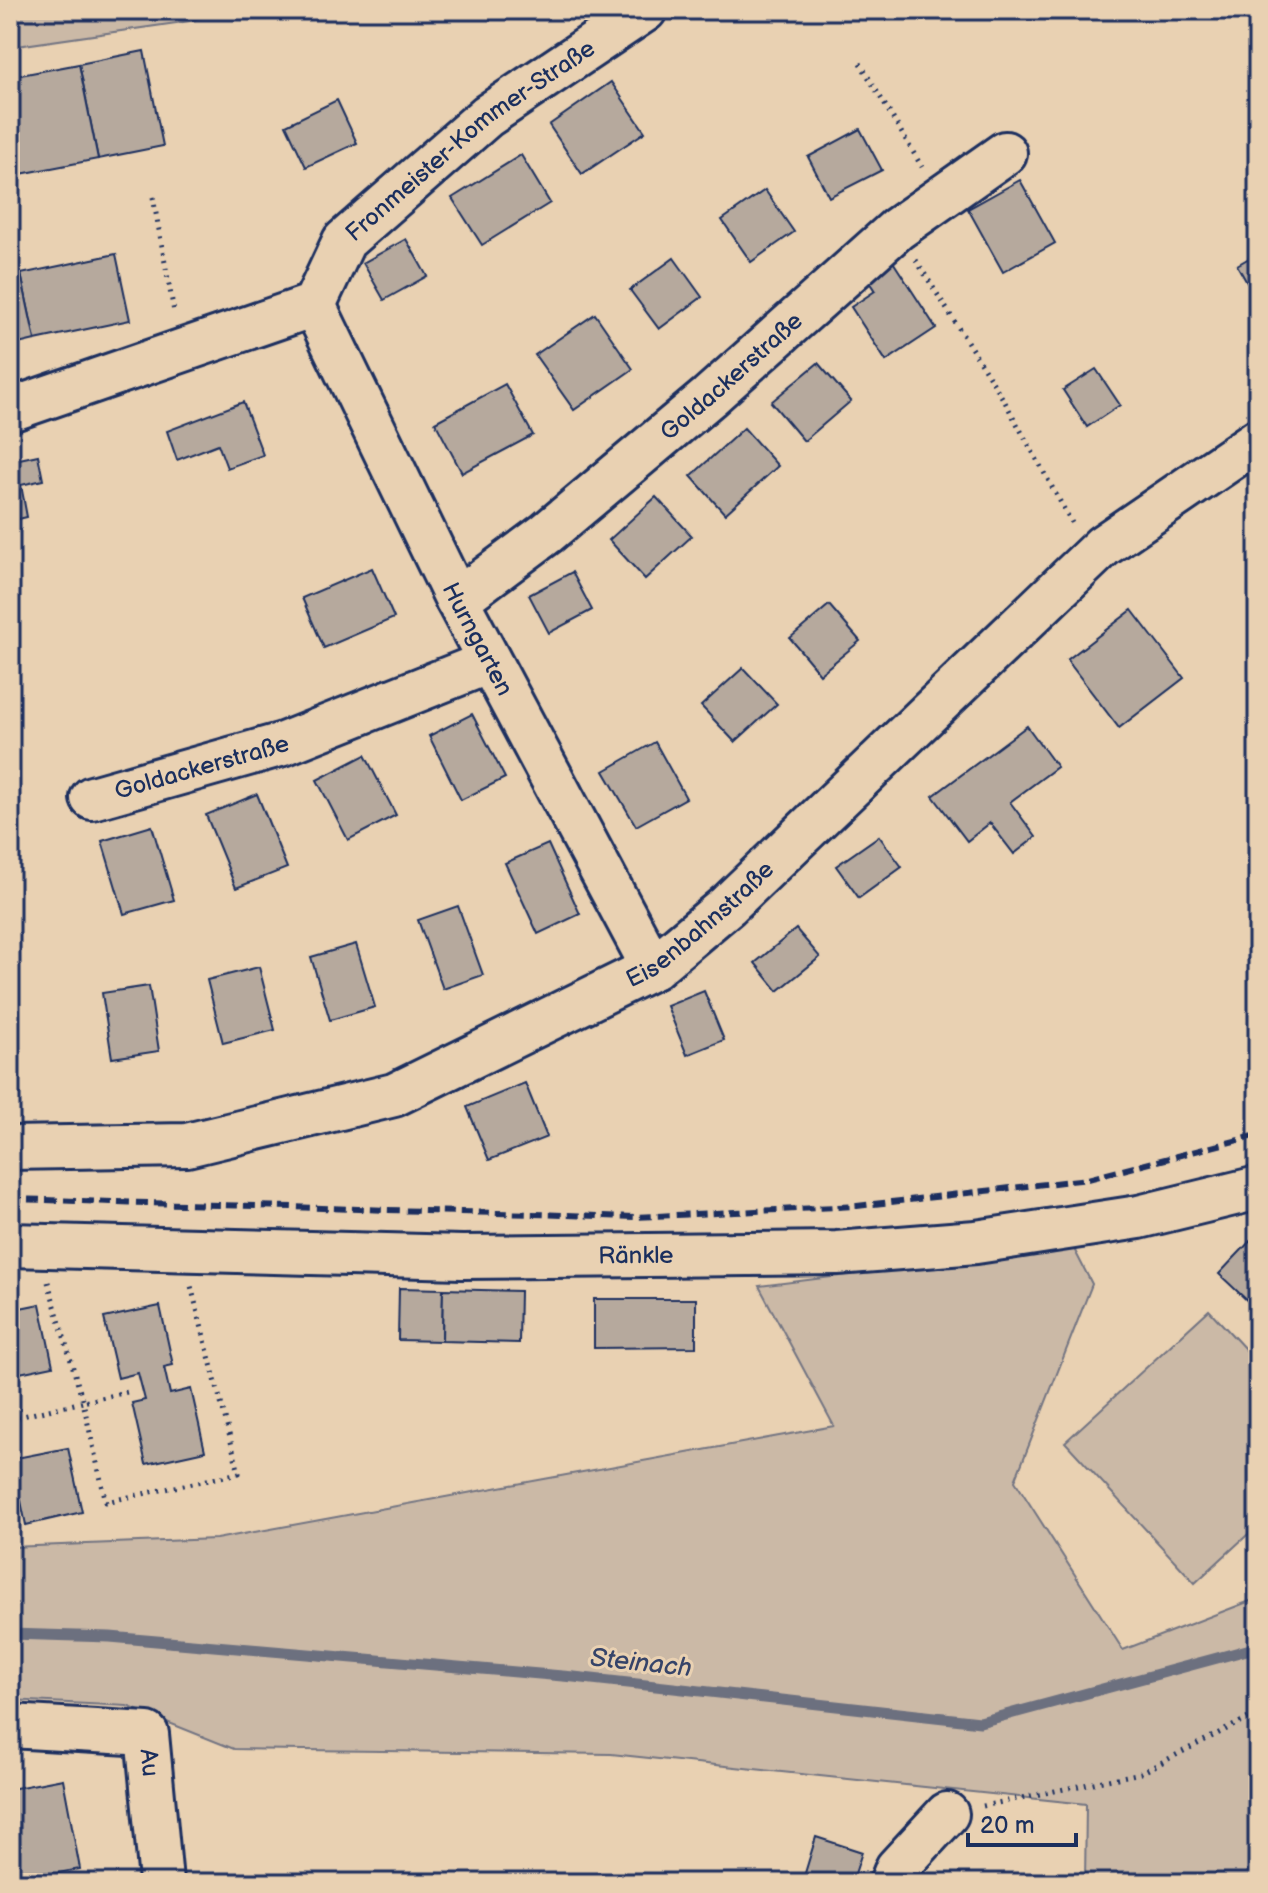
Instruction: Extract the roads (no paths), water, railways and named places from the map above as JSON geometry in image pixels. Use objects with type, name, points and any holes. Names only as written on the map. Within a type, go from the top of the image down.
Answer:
[{"type":"street","name":"Fronmeister-Kommer-Straße","points":[[314,305],[344,241],[487,116],[645,10]]},
{"type":"street","name":"Goldackerstraße","points":[[457,600],[547,533],[709,397],[897,229],[1005,153]]},
{"type":"street","points":[[10,410],[314,305]]},
{"type":"street","name":"Hurngarten","points":[[314,305],[457,600],[653,968]]},
{"type":"street","name":"Eisenbahnstraße","points":[[10,1148],[187,1145],[394,1095],[653,968],[728,905],[1103,546],[1258,440]]},
{"type":"street","name":"Goldackerstraße","points":[[92,798],[283,744],[489,662]]},
{"type":"street","name":"Ränkle","points":[[24,1245],[462,1257],[837,1253],[976,1242],[1139,1217],[1258,1188]]},
{"type":"street","name":"Au","points":[[10,1726],[147,1734],[161,1881]]},
{"type":"street","points":[[891,1883],[897,1868],[947,1814]]},
{"type":"waterway","name":"Steinach","points":[[10,1634],[110,1637],[574,1677],[980,1722],[1258,1647]]},
{"type":"railway","points":[[10,1199],[635,1217],[857,1206],[1088,1179],[1258,1135]]}]
